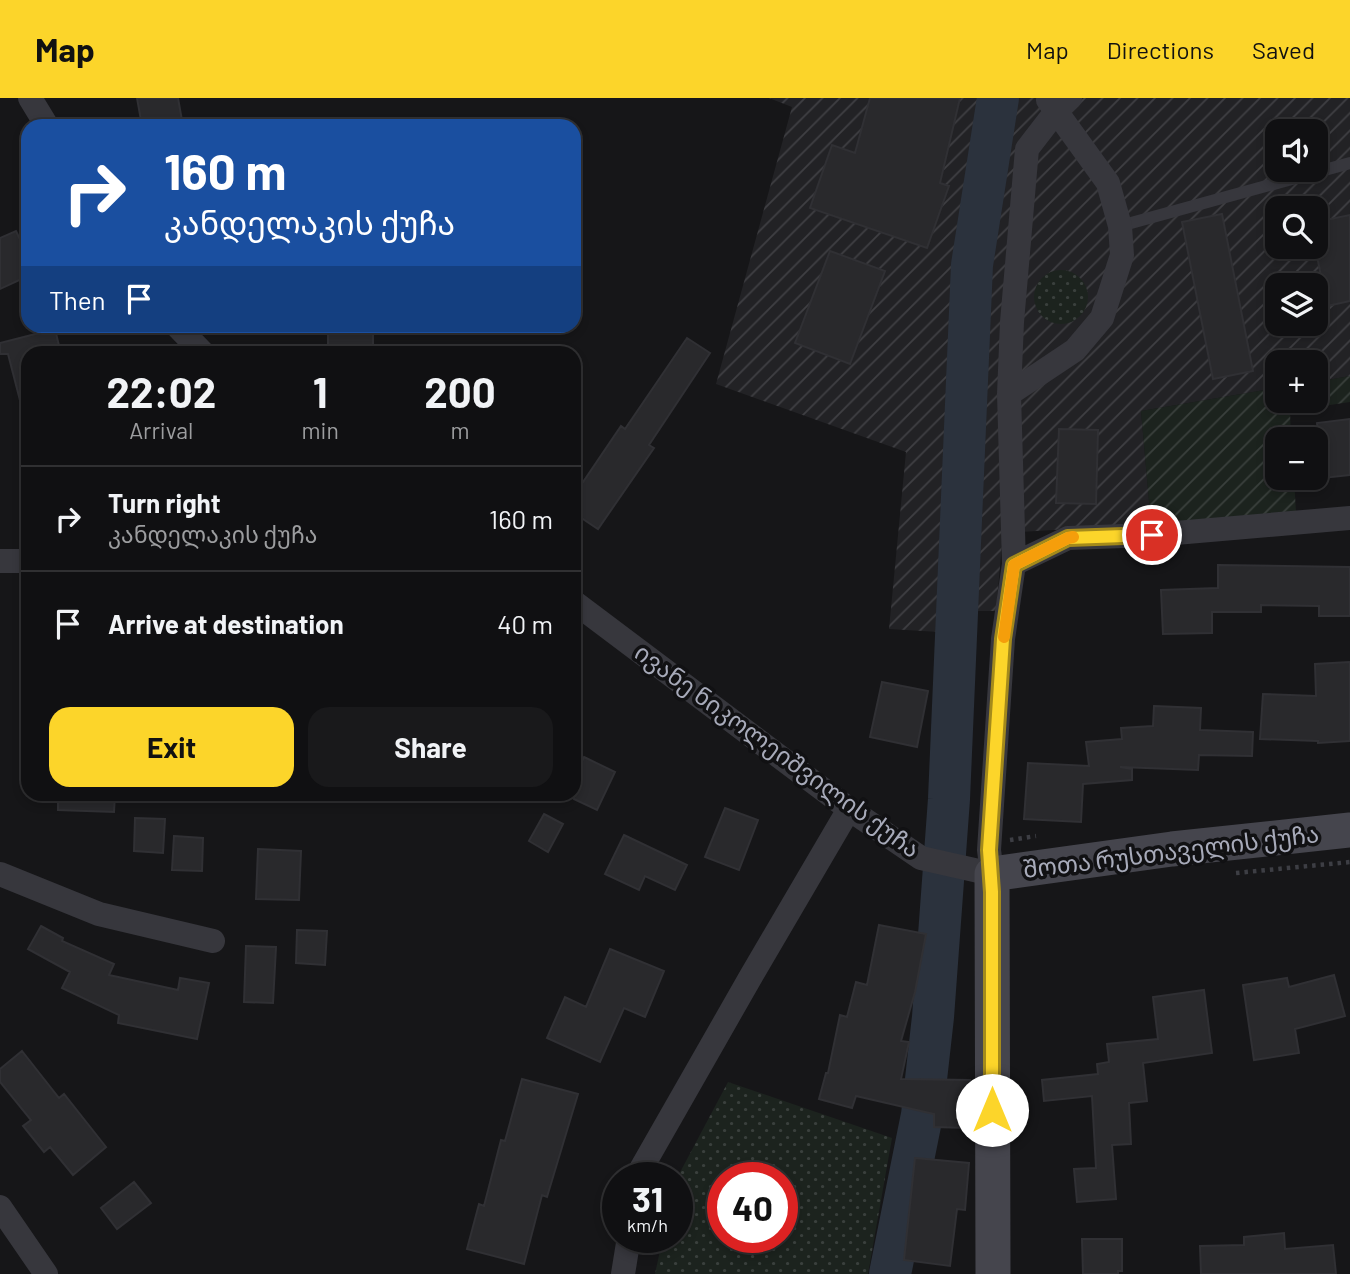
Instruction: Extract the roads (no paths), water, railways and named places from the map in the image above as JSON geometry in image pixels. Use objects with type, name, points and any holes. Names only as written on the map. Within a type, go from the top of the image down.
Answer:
[{"type":"street","points":[[30,98],[43,119]]},
{"type":"street","points":[[992,1274],[992,874],[989,850],[1003,639],[1014,565],[1009,394],[1012,322],[1027,149],[1058,102],[1108,183],[1120,226],[1122,256],[1102,318],[1075,350],[1009,394]]},
{"type":"street","points":[[184,333],[196,346]]},
{"type":"street","points":[[1014,565],[1068,538],[1152,535],[1350,518]]},
{"type":"street","points":[[0,561],[21,561]]},
{"type":"street","name":"ივანე ნიკოლეიშვილის ქუჩა","points":[[581,607],[849,809],[921,858],[992,874]]},
{"type":"street","points":[[645,1162],[849,809]]},
{"type":"street","name":"შოთა რუსთაველის ქუჩა","points":[[992,874],[1172,849],[1350,830]]},
{"type":"street","points":[[0,874],[99,914],[213,941]]},
{"type":"street","points":[[0,1208],[46,1274]]},
{"type":"street","points":[[623,1274],[626,1253]]},
{"type":"lane","points":[[1120,226],[1350,163]]},
{"type":"waterway","points":[[890,1274],[922,1115],[933,1017],[949,799],[972,265],[998,98]]}]
